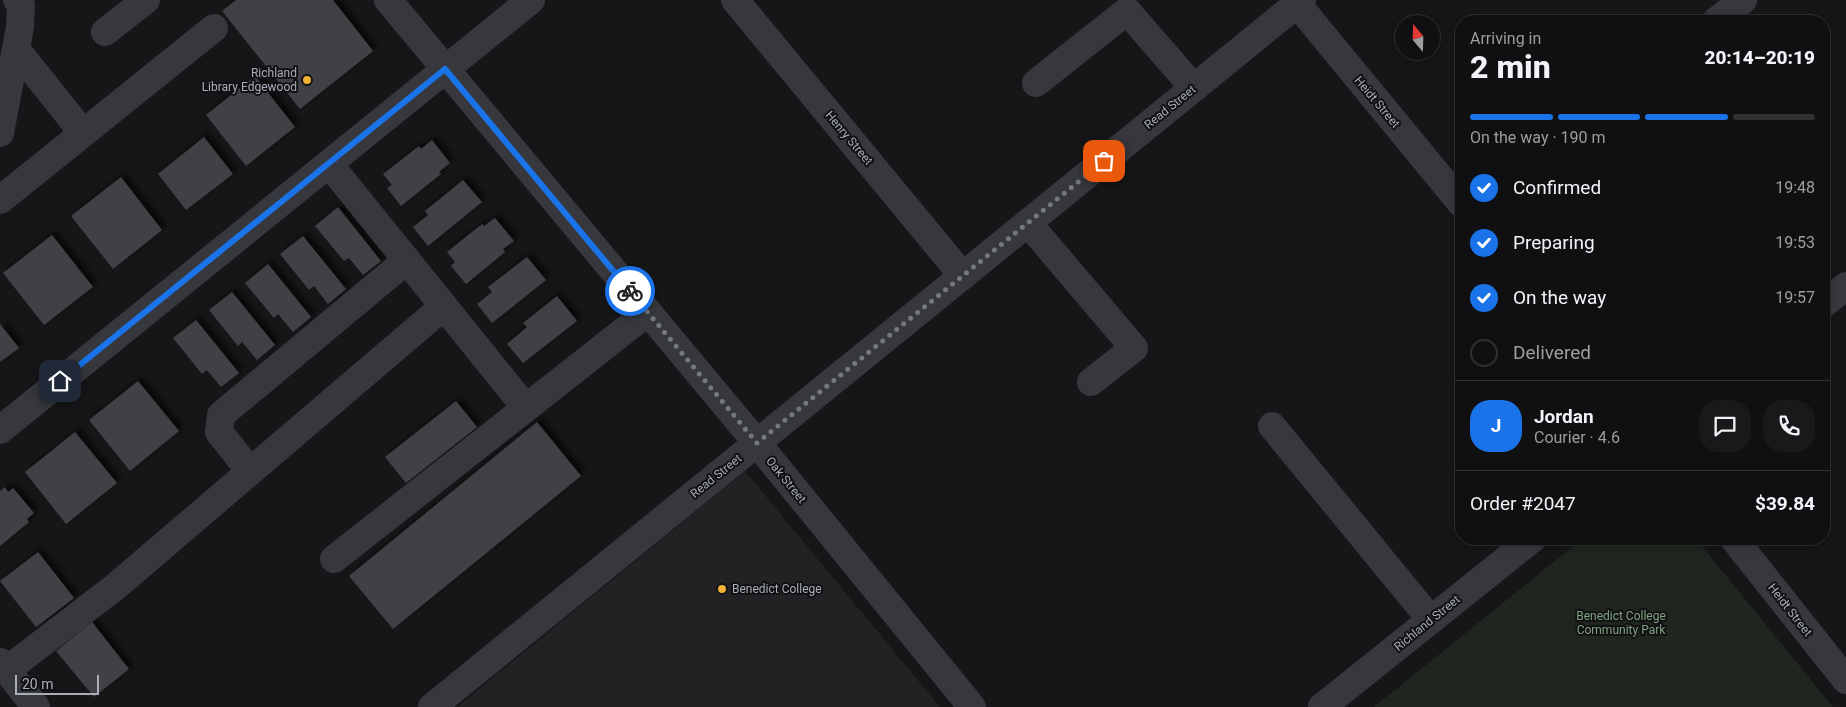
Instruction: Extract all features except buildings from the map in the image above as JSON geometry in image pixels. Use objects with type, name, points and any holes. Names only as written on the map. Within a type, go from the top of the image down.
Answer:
[{"type":"street","points":[[0,133],[20,27],[21,5],[17,0]]},
{"type":"street","points":[[105,32],[146,0]]},
{"type":"street","name":"Oak Street","points":[[388,0],[757,443],[972,707]]},
{"type":"street","points":[[0,430],[531,0]]},
{"type":"street","name":"Henry Street","points":[[735,0],[963,276]]},
{"type":"street","points":[[1724,15],[1743,0]]},
{"type":"street","name":"Read Street","points":[[432,707],[1194,88],[1298,1]]},
{"type":"street","name":"Heidt Street","points":[[1298,1],[1455,196]]},
{"type":"street","points":[[1036,83],[1131,6],[1194,88]]},
{"type":"street","points":[[0,200],[214,28]]},
{"type":"street","points":[[16,49],[83,133]]},
{"type":"street","points":[[329,164],[526,408]]},
{"type":"street","points":[[1028,223],[1134,348],[1091,382]]},
{"type":"street","points":[[250,470],[219,432],[221,415],[407,260]]},
{"type":"street","points":[[1830,299],[1846,286]]},
{"type":"street","points":[[27,704],[3,666],[115,588],[250,470],[444,306]]},
{"type":"street","points":[[334,559],[648,312]]},
{"type":"street","points":[[1272,426],[1431,620]]},
{"type":"street","name":"Richland Street","points":[[1322,707],[1525,545]]},
{"type":"street","name":"Heidt Street","points":[[1739,545],[1846,680]]},
{"type":"shaded area","name":"Benedict College","points":[[745,471],[940,707],[457,707]]},
{"type":"green space","name":"Benedict College Community Park","points":[[1575,545],[1701,545],[1833,707],[1374,707]]},
{"type":"way so far","points":[[630,291],[757,443],[1104,161]]},
{"type":"place","name":"Richland Library Edgewood","points":[[307,80]]},
{"type":"place","name":"Benedict College","points":[[722,589]]},
{"type":"route","points":[[60,381],[445,69],[630,291]]}]
